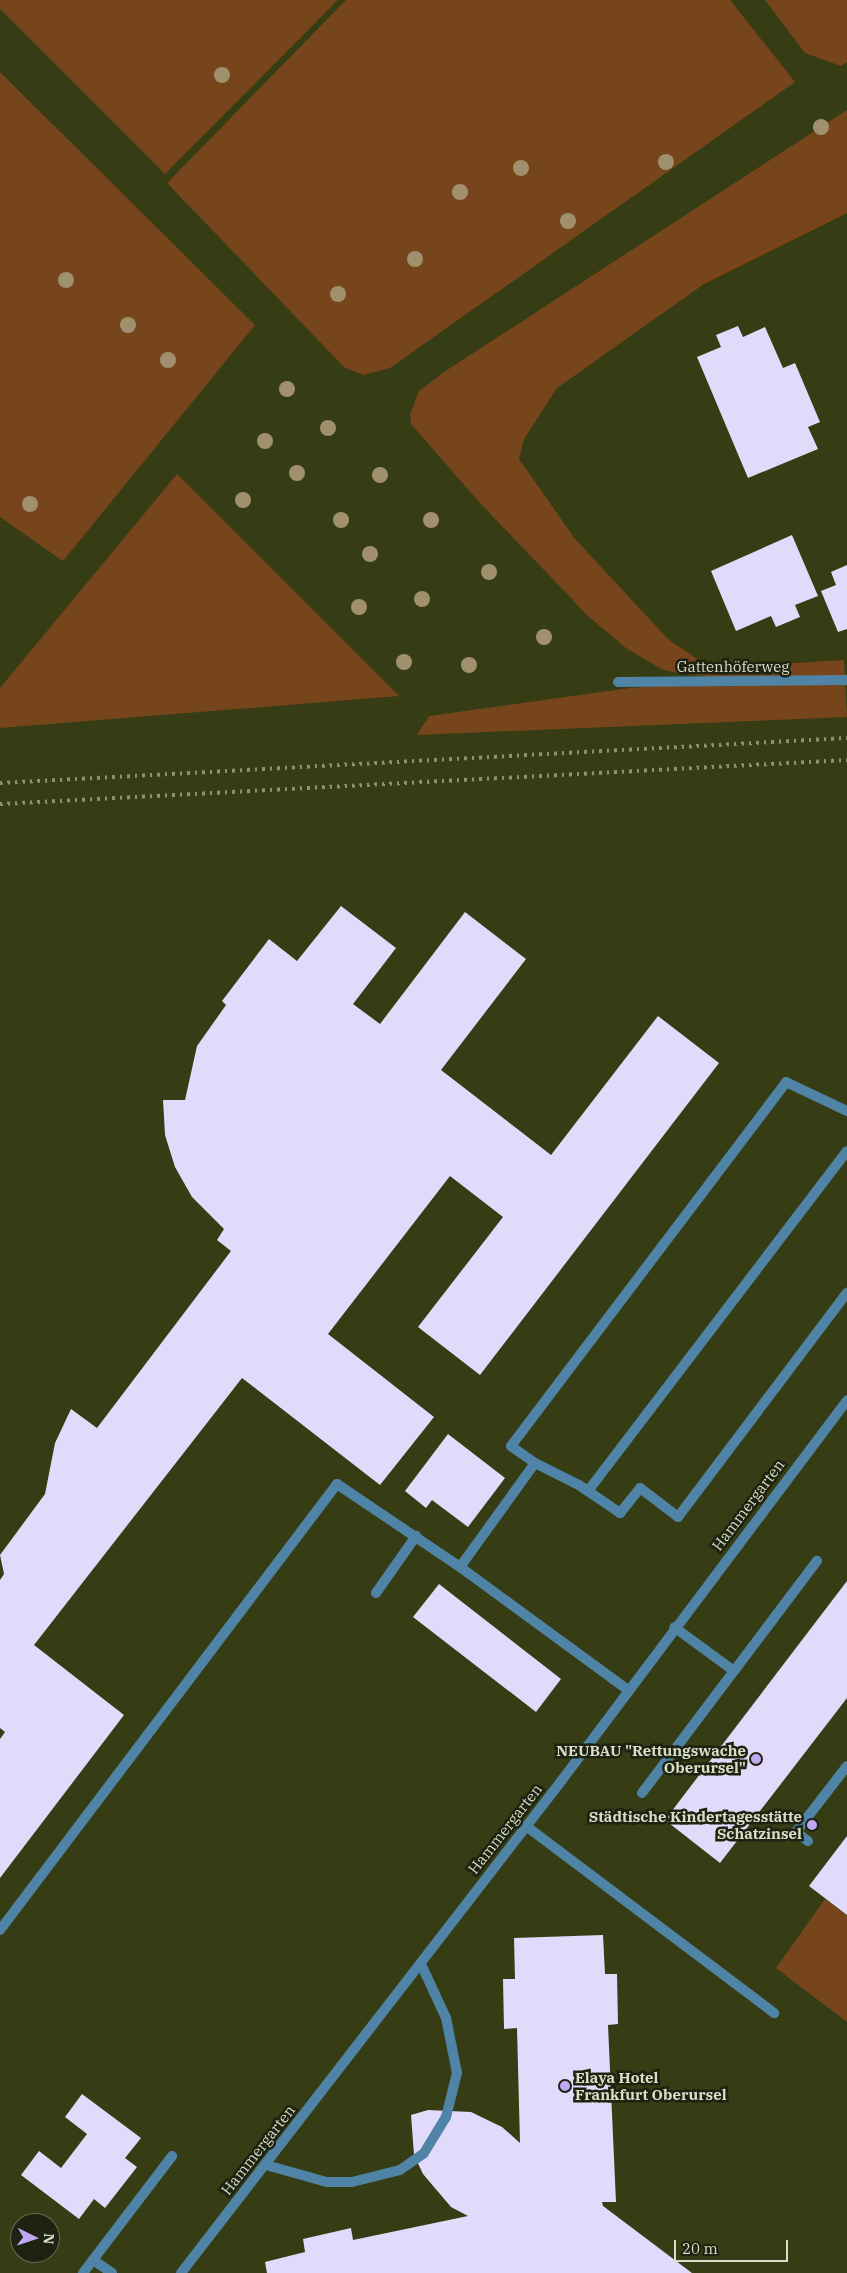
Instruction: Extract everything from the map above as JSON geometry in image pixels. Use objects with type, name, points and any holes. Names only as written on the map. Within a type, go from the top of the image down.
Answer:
[{"type":"street","name":"Gattenhöferweg","points":[[618,682],[847,680]]},
{"type":"street","points":[[847,1111],[786,1082],[511,1446],[535,1463],[588,1491],[620,1513],[640,1488],[678,1517],[847,1292]]},
{"type":"street","points":[[588,1491],[847,1151]]},
{"type":"street","name":"Hammergarten","points":[[181,2273],[421,1964],[847,1400]]},
{"type":"street","points":[[460,1567],[535,1463]]},
{"type":"street","points":[[0,1930],[337,1484],[460,1567],[628,1690]]},
{"type":"street","points":[[376,1593],[416,1536]]},
{"type":"street","points":[[642,1793],[817,1561]]},
{"type":"street","points":[[674,1627],[734,1671]]},
{"type":"street","points":[[808,1841],[796,1832],[847,1766]]},
{"type":"street","points":[[526,1826],[774,2013]]},
{"type":"street","points":[[266,2165],[327,2182],[352,2182],[400,2170],[424,2153],[446,2117],[457,2073],[446,2018],[421,1964]]},
{"type":"street","points":[[83,2273],[172,2156]]},
{"type":"street","points":[[93,2260],[112,2273]]},
{"type":"shaded area","points":[[0,0],[338,0],[165,174],[0,9]]},
{"type":"shaded area","points":[[346,0],[730,0],[795,82],[390,368],[363,375],[344,367],[167,183]]},
{"type":"shaded area","points":[[765,0],[847,0],[847,62],[841,66],[805,53]]},
{"type":"shaded area","points":[[0,72],[255,325],[63,561],[0,517]]},
{"type":"shaded area","points":[[847,110],[847,213],[704,284],[557,388],[524,439],[519,459],[575,539],[669,640],[711,668],[844,660],[847,717],[417,735],[429,716],[630,688],[752,680],[681,674],[661,669],[626,648],[589,617],[479,502],[411,424],[410,415],[419,391],[444,372]]},
{"type":"shaded area","points":[[177,474],[399,696],[0,728],[0,688]]},
{"type":"shaded area","points":[[825,1899],[847,1915],[847,2022],[776,1968]]},
{"type":"building","points":[[738,326],[743,337],[765,327],[783,368],[795,363],[820,422],[808,427],[818,449],[748,478],[697,357],[721,347],[716,335]]},
{"type":"building","points":[[792,535],[818,596],[795,605],[800,617],[776,627],[771,616],[736,631],[711,571]]},
{"type":"building","points":[[847,565],[847,629],[838,632],[821,591],[836,585],[831,572]]},
{"type":"building","points":[[341,906],[396,948],[353,1004],[380,1024],[465,912],[526,959],[441,1070],[551,1155],[658,1016],[719,1063],[480,1375],[418,1327],[503,1217],[450,1176],[328,1334],[434,1417],[380,1485],[242,1378],[34,1645],[124,1715],[0,1878],[0,1739],[5,1732],[0,1728],[0,1580],[4,1574],[0,1555],[45,1494],[55,1443],[71,1409],[97,1428],[231,1251],[217,1240],[224,1229],[192,1197],[175,1167],[165,1135],[163,1100],[185,1100],[197,1046],[226,1005],[222,1001],[269,939],[297,961]]},
{"type":"building","points":[[448,1434],[505,1478],[468,1527],[432,1500],[426,1508],[405,1491]]},
{"type":"building","name":"NEUBAU \"Rettungswache Oberursel\"","points":[[847,1581],[847,1698],[720,1863],[665,1820]]},
{"type":"building","points":[[439,1584],[561,1679],[536,1712],[413,1617]]},
{"type":"building","name":"Städtische Kindertagesstätte Schatzinsel","points":[[847,1836],[847,1915],[809,1886]]},
{"type":"building","name":"Elaya Hotel Frankfurt Oberursel","points":[[603,1935],[605,1974],[617,1974],[618,2024],[608,2025],[616,2202],[602,2202],[603,2206],[692,2273],[267,2273],[265,2262],[305,2252],[303,2239],[351,2228],[353,2240],[468,2216],[451,2207],[423,2174],[414,2155],[411,2115],[428,2110],[471,2112],[502,2127],[520,2143],[517,2028],[504,2029],[503,1979],[515,1979],[514,1938]]},
{"type":"building","points":[[82,2094],[141,2138],[125,2158],[137,2167],[105,2208],[94,2199],[79,2219],[21,2175],[39,2151],[61,2168],[87,2134],[65,2117]]},
{"type":"railway","points":[[0,783],[847,738]]},
{"type":"railway","points":[[0,804],[847,760]]},
{"type":"place","name":"NEUBAU \"Rettungswache Oberursel\"","points":[[756,1759]]},
{"type":"place","name":"Städtische Kindertagesstätte Schatzinsel","points":[[812,1825]]},
{"type":"place","name":"Elaya Hotel Frankfurt Oberursel","points":[[565,2086]]}]
